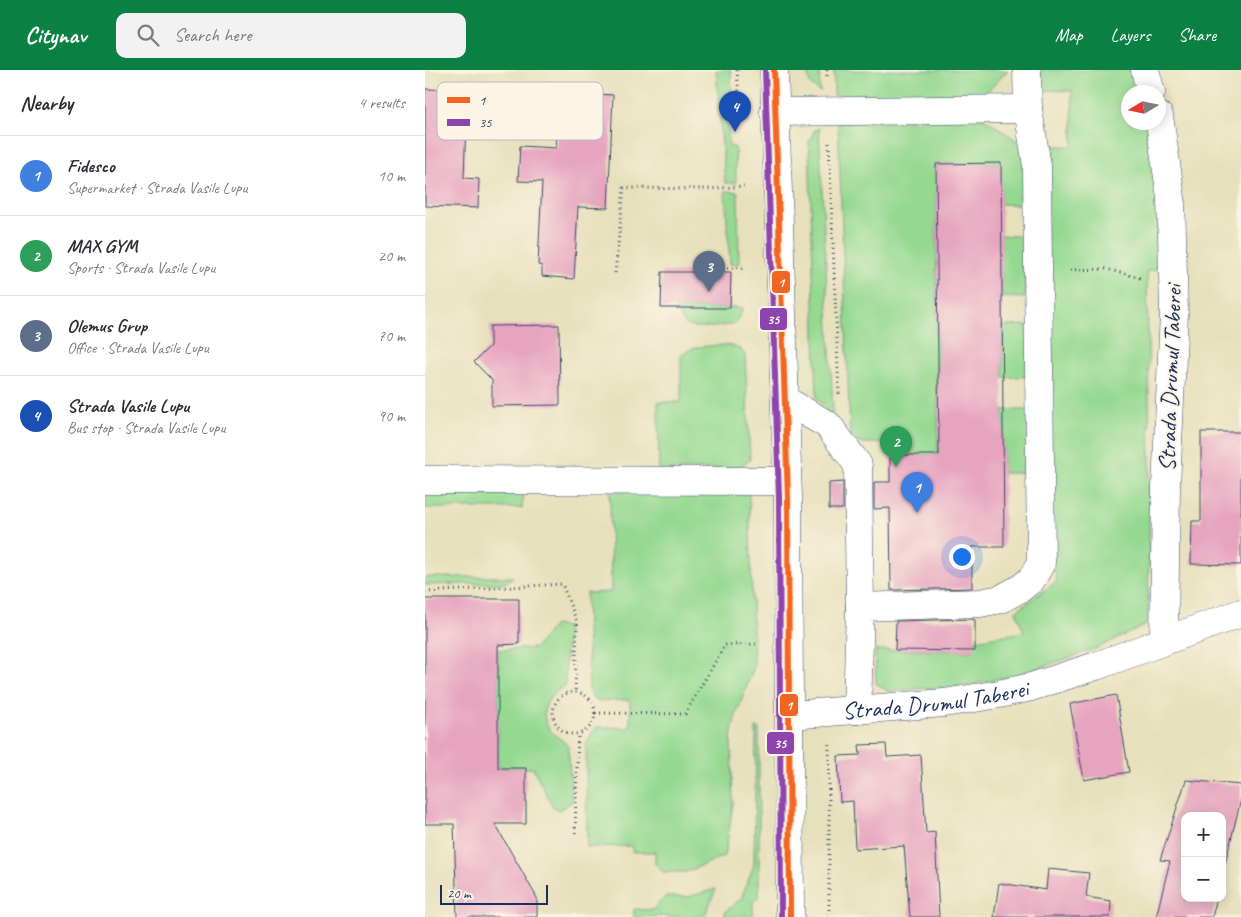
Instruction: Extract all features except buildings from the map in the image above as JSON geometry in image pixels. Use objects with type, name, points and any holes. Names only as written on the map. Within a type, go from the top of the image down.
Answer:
[{"type":"street","points":[[773,70],[787,481],[789,917]]},
{"type":"street","points":[[860,607],[980,603],[1001,599],[1021,588],[1032,579],[1041,563],[1037,166],[1029,109],[1027,70]]},
{"type":"street","points":[[1145,70],[1149,85]]},
{"type":"street","points":[[774,112],[1029,109]]},
{"type":"street","name":"Strada Drumul Taberei","points":[[1161,130],[1171,198],[1174,313],[1166,487],[1164,641]]},
{"type":"street","points":[[785,400],[828,425],[858,465],[860,607],[857,710]]},
{"type":"street","points":[[425,480],[787,481]]},
{"type":"street","name":"Strada Drumul Taberei","points":[[789,715],[944,703],[999,694],[1041,684],[1241,613]]},
{"type":"path","points":[[615,273],[623,188],[710,189],[744,186]]},
{"type":"path","points":[[707,272],[707,268],[748,268]]},
{"type":"path","points":[[1038,272],[1106,268],[1134,277]]},
{"type":"path","points":[[425,592],[562,584],[577,622],[575,692]]},
{"type":"path","points":[[595,713],[685,714],[725,645],[740,643],[761,644]]},
{"type":"path","points":[[575,692],[587,696],[595,713],[591,726],[578,734],[571,734],[559,728],[553,714],[554,708],[562,696],[575,692]]},
{"type":"path","points":[[575,833],[578,734]]},
{"type":"green space","points":[[716,70],[731,70],[732,119],[727,119],[729,147],[735,147],[736,183],[725,183]]},
{"type":"green space","points":[[806,70],[819,70],[820,92],[810,84]]},
{"type":"green space","points":[[834,70],[1008,70],[986,93],[975,95],[846,96],[834,95]]},
{"type":"green space","points":[[1036,70],[1139,70],[1144,85],[1121,85],[1121,130],[1155,130],[1162,269],[1147,271],[1150,465],[1148,624],[1095,649],[1024,673],[965,686],[887,691],[876,683],[875,650],[974,651],[975,640],[1024,632],[1016,611],[1057,581],[1052,560],[1045,146],[1073,146],[1072,91],[1037,90]]},
{"type":"green space","points":[[984,118],[1016,140],[1026,162],[1027,205],[1001,204],[1000,163],[936,164],[938,455],[890,455],[890,443],[854,443],[850,434],[838,123]]},
{"type":"green space","points":[[819,128],[833,410],[831,415],[817,398],[809,142],[814,131]]},
{"type":"green space","points":[[725,191],[738,192],[739,264],[730,264]]},
{"type":"green space","points":[[1001,235],[1026,237],[1025,298],[1002,297]]},
{"type":"green space","points":[[676,308],[743,308],[736,322],[732,324],[693,327],[684,323]]},
{"type":"green space","points":[[1027,325],[1029,376],[1003,378],[1002,326]]},
{"type":"green space","points":[[724,345],[736,347],[745,355],[750,460],[737,468],[659,470],[658,402],[681,402],[681,355],[696,348]]},
{"type":"green space","points":[[1003,410],[1029,410],[1029,473],[1003,473]]},
{"type":"green space","points":[[610,491],[749,494],[754,667],[735,718],[731,738],[733,804],[726,849],[724,856],[686,872],[663,872],[655,864],[655,852],[632,852],[632,846],[587,847],[586,744],[595,727],[630,728],[630,700],[597,701],[589,691],[586,593],[611,592]]},
{"type":"green space","points":[[425,492],[524,494],[522,508],[425,508]]},
{"type":"green space","points":[[425,577],[513,577],[505,583],[425,585]]},
{"type":"green space","points":[[554,625],[567,627],[565,686],[549,699],[544,717],[550,730],[568,746],[572,802],[559,810],[553,807],[533,768],[498,768],[498,650],[535,648]]},
{"type":"green space","points":[[756,728],[759,728],[759,897],[753,901],[753,917],[724,917],[726,911],[741,899],[754,865]]},
{"type":"green space","points":[[716,889],[704,917],[634,917],[634,909],[652,910],[665,897],[688,897]]},
{"type":"transit line","name":"35","points":[[765,70],[779,498],[781,917]]},
{"type":"transit line","name":"1","points":[[774,70],[788,498],[790,917]]},
{"type":"place","name":"Strada Vasile Lupu","points":[[735,132]]},
{"type":"place","name":"Olemus Grup","points":[[709,292]]},
{"type":"place","name":"MAX GYM","points":[[896,467]]},
{"type":"place","name":"Fidesco","points":[[917,513]]}]
